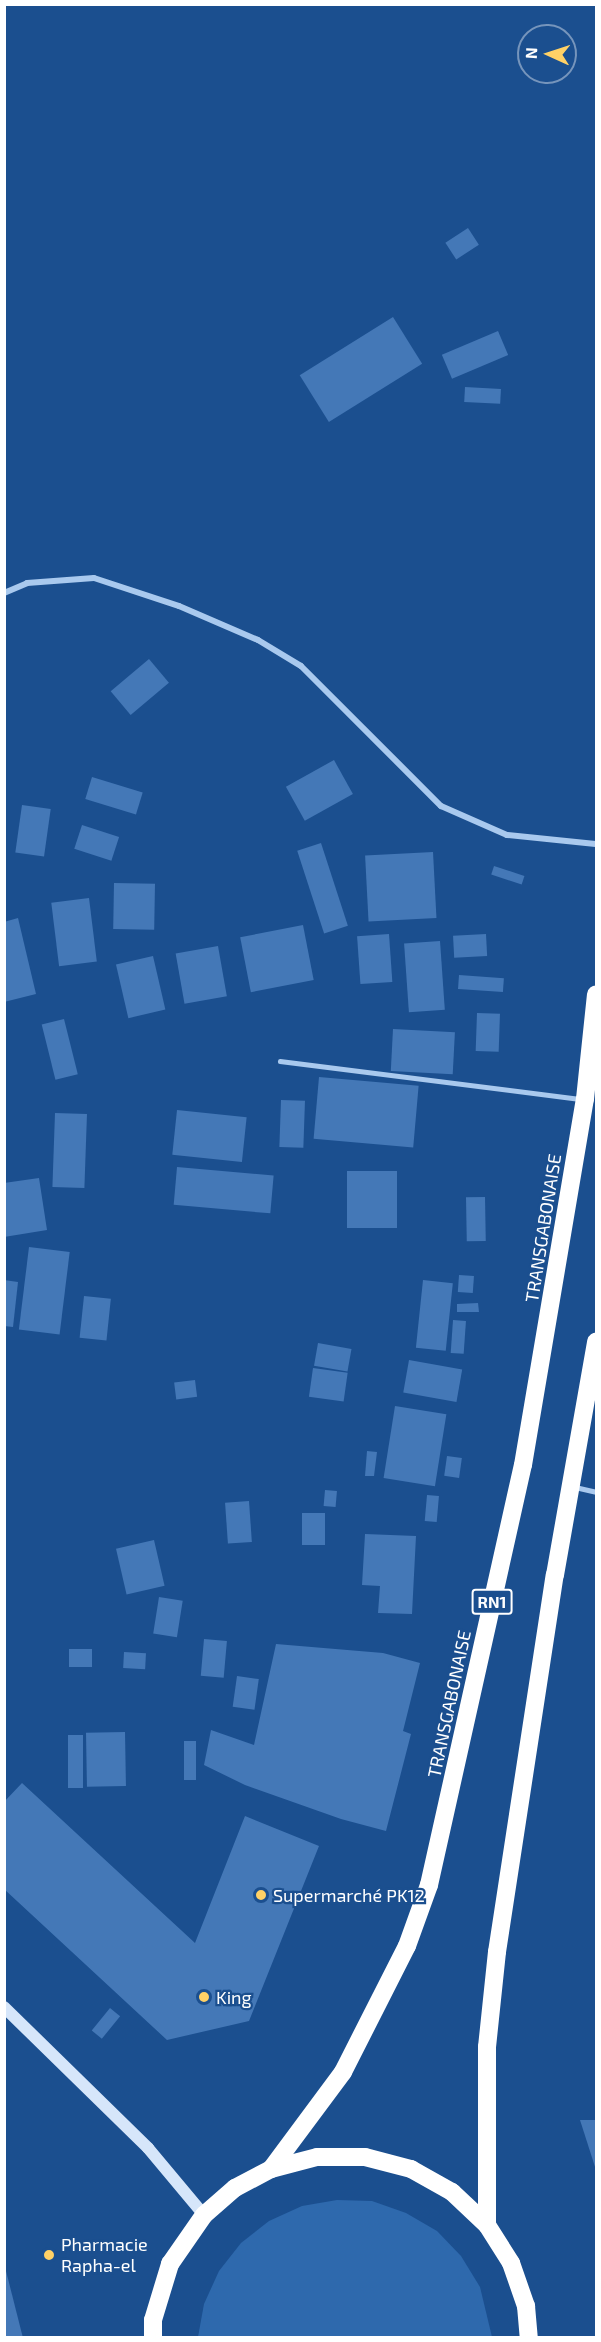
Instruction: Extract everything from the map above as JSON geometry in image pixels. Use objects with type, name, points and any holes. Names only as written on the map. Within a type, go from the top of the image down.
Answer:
[{"type":"highway","name":"TRANSGABONAISE","points":[[271,2169],[343,2072],[407,1946],[429,1885],[523,1465],[585,1099],[597,995]]},
{"type":"highway","points":[[487,2225],[486,2091],[492,1997],[570,1486],[597,1342]]},
{"type":"highway","points":[[153,2337],[153,2320],[170,2264],[204,2215],[235,2188],[271,2169],[317,2157],[364,2157],[399,2166],[452,2192],[487,2225],[511,2263],[526,2306],[529,2337]]},
{"type":"street","points":[[4,593],[27,583],[94,578],[189,610],[258,640],[301,666],[441,806],[507,835],[597,844]]},
{"type":"street","points":[[4,2007],[148,2148],[204,2215]]},
{"type":"lane","points":[[280,1061],[585,1099]]},
{"type":"lane","points":[[570,1486],[597,1491]]},
{"type":"shaded area","points":[[337,2200],[372,2201],[406,2213],[437,2231],[461,2256],[480,2287],[492,2337],[198,2337],[204,2304],[219,2271],[241,2243],[269,2221],[302,2206]]},
{"type":"building","points":[[468,228],[479,245],[456,259],[445,243]]},
{"type":"building","points":[[393,317],[422,364],[329,422],[300,375]]},
{"type":"building","points":[[498,331],[508,355],[452,379],[442,355]]},
{"type":"building","points":[[465,387],[501,389],[500,404],[464,402]]},
{"type":"building","points":[[149,659],[169,683],[131,715],[111,691]]},
{"type":"building","points":[[334,760],[353,794],[305,821],[286,787]]},
{"type":"building","points":[[92,777],[143,792],[136,814],[85,799]]},
{"type":"building","points":[[22,805],[51,809],[44,857],[15,853]]},
{"type":"building","points":[[82,825],[119,837],[111,861],[74,849]]},
{"type":"building","points":[[321,843],[348,926],[324,933],[297,851]]},
{"type":"building","points":[[433,852],[436,918],[369,921],[365,856]]},
{"type":"building","points":[[494,866],[524,876],[522,884],[491,875]]},
{"type":"building","points":[[114,883],[155,884],[154,930],[113,929]]},
{"type":"building","points":[[89,898],[97,962],[59,966],[51,903]]},
{"type":"building","points":[[18,918],[36,994],[4,1002],[4,922]]},
{"type":"building","points":[[303,925],[314,980],[251,992],[240,937]]},
{"type":"building","points":[[389,934],[392,982],[360,984],[357,936]]},
{"type":"building","points":[[486,934],[487,956],[454,958],[453,936]]},
{"type":"building","points":[[440,941],[445,1010],[409,1012],[404,944]]},
{"type":"building","points":[[218,946],[227,996],[185,1004],[176,953]]},
{"type":"building","points":[[153,956],[165,1010],[128,1018],[116,965]]},
{"type":"building","points":[[459,975],[504,978],[503,992],[458,989]]},
{"type":"building","points":[[477,1013],[500,1014],[499,1052],[476,1051]]},
{"type":"building","points":[[64,1019],[78,1074],[55,1080],[42,1025]]},
{"type":"building","points":[[393,1029],[455,1032],[453,1074],[391,1071]]},
{"type":"building","points":[[319,1077],[419,1086],[413,1147],[314,1139]]},
{"type":"building","points":[[281,1100],[305,1101],[303,1148],[279,1147]]},
{"type":"building","points":[[177,1110],[247,1117],[242,1162],[172,1155]]},
{"type":"building","points":[[55,1113],[87,1114],[84,1188],[52,1187]]},
{"type":"building","points":[[177,1167],[274,1175],[270,1213],[174,1205]]},
{"type":"building","points":[[347,1171],[397,1171],[397,1228],[347,1228]]},
{"type":"building","points":[[39,1178],[47,1230],[4,1237],[4,1183]]},
{"type":"building","points":[[466,1197],[485,1197],[486,1241],[467,1241]]},
{"type":"building","points":[[29,1247],[70,1252],[60,1334],[19,1329]]},
{"type":"building","points":[[459,1275],[474,1276],[473,1293],[458,1292]]},
{"type":"building","points":[[4,1280],[18,1282],[13,1327],[4,1326]]},
{"type":"building","points":[[423,1280],[453,1283],[446,1351],[416,1348]]},
{"type":"building","points":[[84,1296],[111,1299],[106,1341],[80,1338]]},
{"type":"building","points":[[478,1303],[479,1312],[457,1312],[457,1304]]},
{"type":"building","points":[[453,1320],[466,1321],[464,1354],[451,1353]]},
{"type":"building","points":[[318,1343],[351,1349],[347,1372],[314,1366]]},
{"type":"building","points":[[409,1360],[462,1369],[456,1402],[403,1392]]},
{"type":"building","points":[[313,1368],[348,1373],[344,1402],[309,1397]]},
{"type":"building","points":[[195,1380],[197,1397],[176,1399],[174,1383]]},
{"type":"building","points":[[395,1406],[446,1414],[435,1486],[384,1478]]},
{"type":"building","points":[[367,1451],[377,1452],[374,1476],[365,1476]]},
{"type":"building","points":[[447,1456],[462,1458],[459,1478],[444,1476]]},
{"type":"building","points":[[325,1490],[337,1491],[336,1507],[324,1506]]},
{"type":"building","points":[[427,1495],[439,1496],[437,1522],[425,1521]]},
{"type":"building","points":[[249,1501],[252,1542],[228,1544],[225,1503]]},
{"type":"building","points":[[302,1513],[325,1513],[325,1545],[302,1545]]},
{"type":"building","points":[[365,1534],[416,1536],[412,1614],[378,1613],[380,1586],[362,1585]]},
{"type":"building","points":[[154,1540],[165,1586],[127,1595],[116,1549]]},
{"type":"building","points":[[159,1597],[183,1601],[177,1637],[153,1634]]},
{"type":"building","points":[[204,1639],[227,1641],[224,1678],[201,1676]]},
{"type":"building","points":[[276,1644],[383,1653],[420,1663],[403,1731],[411,1734],[386,1831],[341,1819],[245,1785],[204,1765],[211,1730],[254,1745]]},
{"type":"building","points":[[69,1649],[92,1649],[92,1667],[69,1667]]},
{"type":"building","points":[[124,1652],[146,1653],[145,1669],[123,1668]]},
{"type":"building","points":[[237,1676],[259,1679],[254,1710],[233,1707]]},
{"type":"building","points":[[125,1732],[126,1786],[87,1787],[86,1733]]},
{"type":"building","points":[[68,1735],[83,1735],[83,1788],[68,1788]]},
{"type":"building","points":[[184,1741],[196,1741],[196,1780],[184,1780]]},
{"type":"building","points":[[22,1783],[195,1943],[245,1816],[319,1846],[249,2021],[167,2040],[4,1889],[4,1802]]},
{"type":"building","points":[[110,2008],[120,2016],[102,2039],[92,2031]]},
{"type":"building","points":[[580,2120],[596,2120],[596,2170]]},
{"type":"building","points":[[5,2267],[23,2338],[4,2338]]},
{"type":"place","name":"Supermarché PK12","points":[[261,1895]]},
{"type":"place","name":"King","points":[[204,1997]]},
{"type":"place","name":"Pharmacie Rapha-el","points":[[49,2255]]}]
